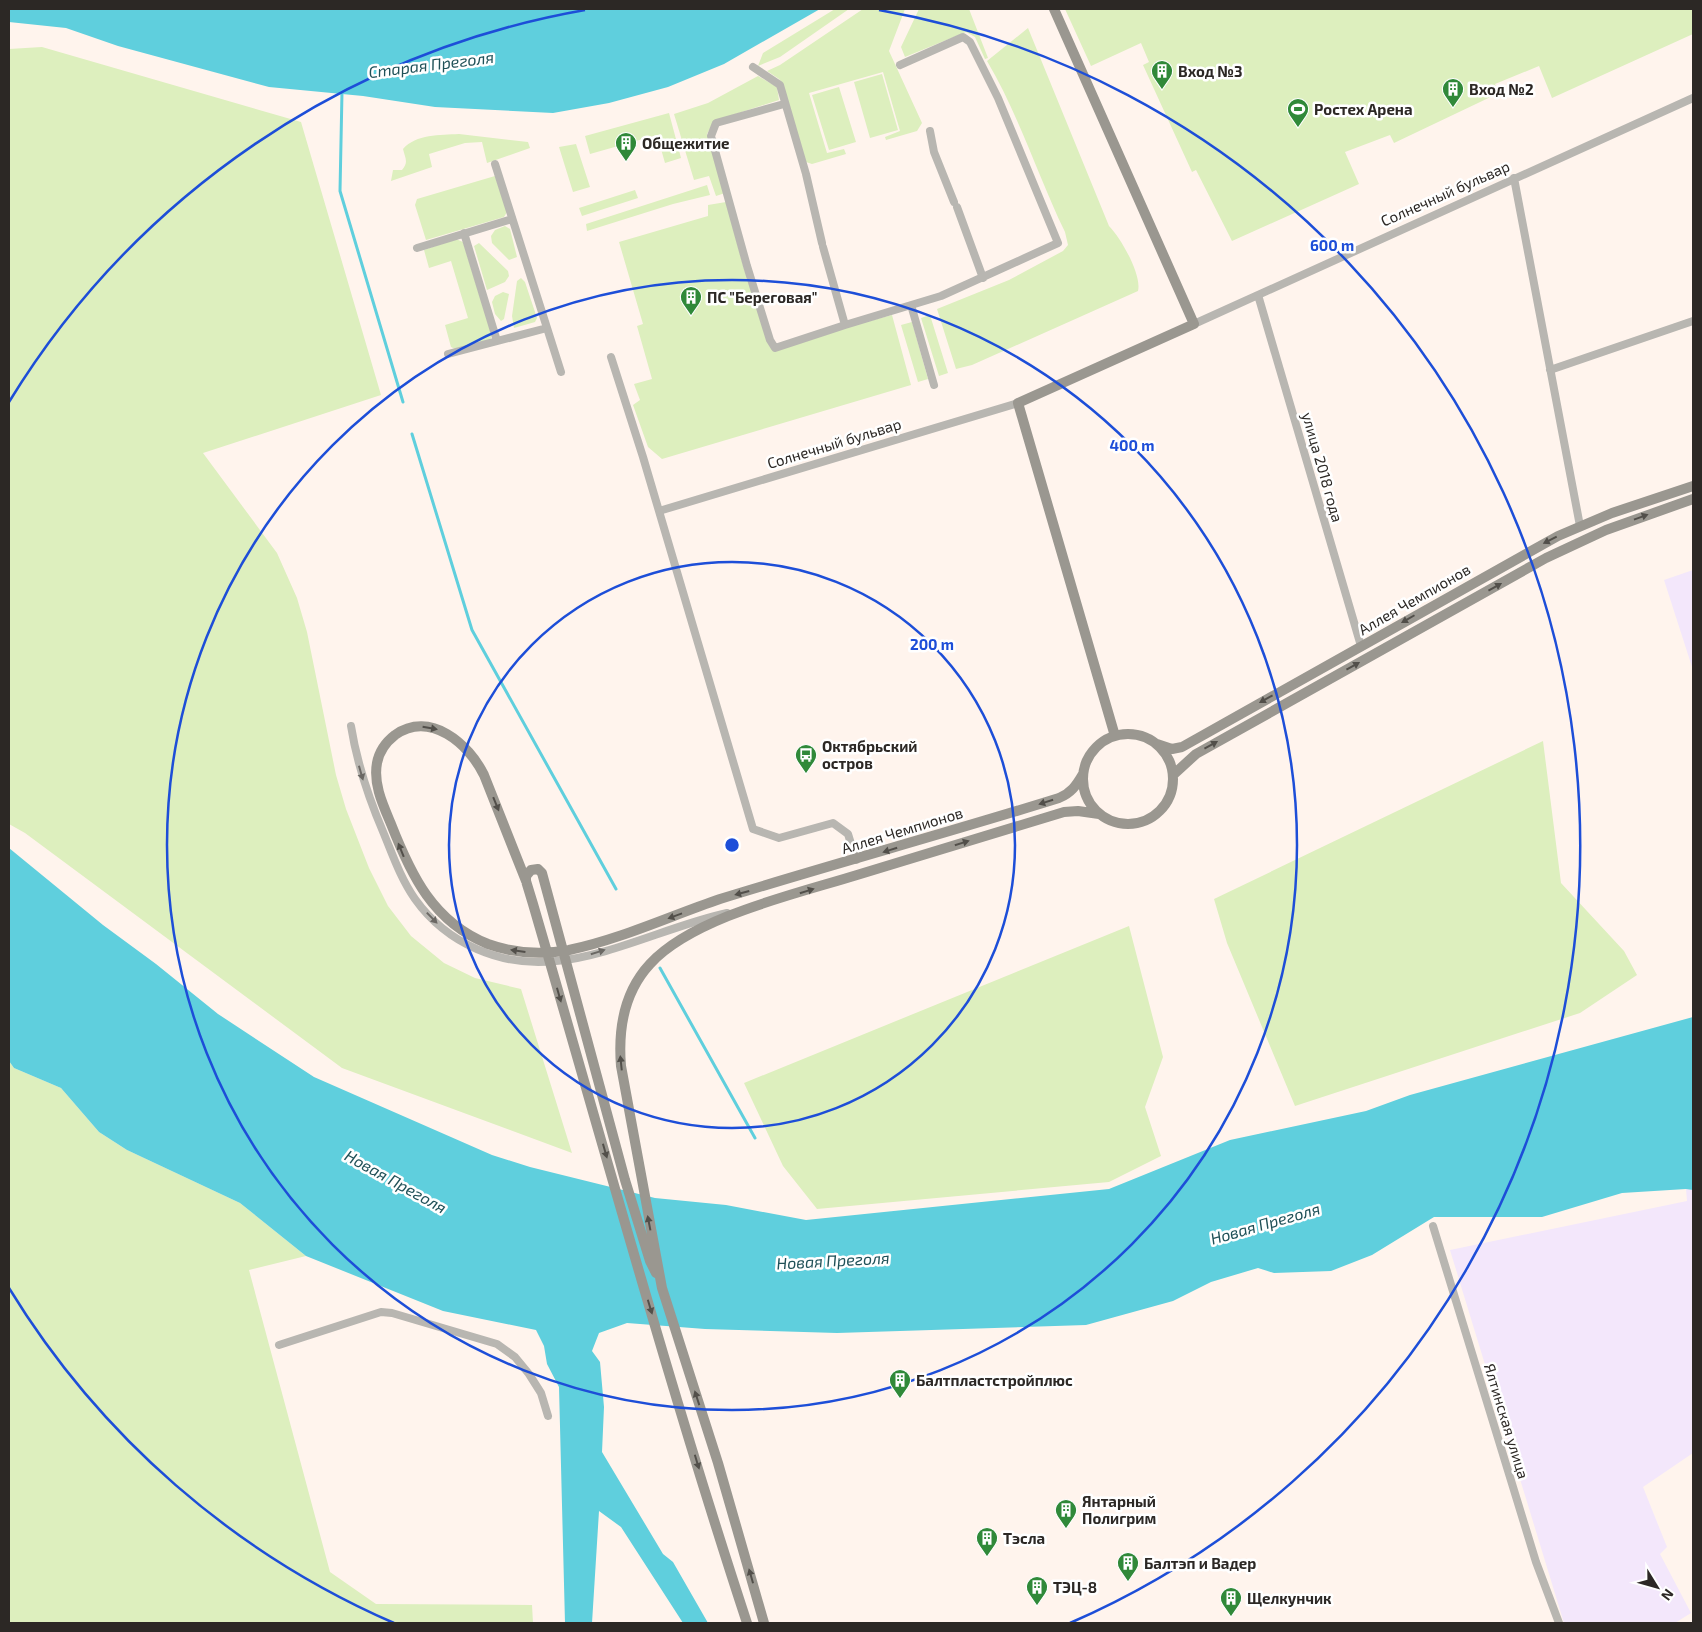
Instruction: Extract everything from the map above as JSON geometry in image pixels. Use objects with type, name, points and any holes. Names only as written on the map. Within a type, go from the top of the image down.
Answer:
[{"type":"main road","points":[[1054,9],[1194,324]]},
{"type":"main road","name":"Солнечный бульвар","points":[[1018,403],[1194,324]]},
{"type":"main road","points":[[1018,403],[1115,736]]},
{"type":"main road","name":"Аллея Чемпионов","points":[[747,1623],[718,1534],[531,898],[526,881],[477,760],[450,735],[433,728],[412,728],[391,739],[378,758],[377,782],[405,860],[416,882],[433,906],[456,926],[478,939],[500,948],[525,952],[568,950],[626,933],[721,899],[1059,798],[1068,794],[1076,787],[1093,750],[1115,736],[1142,736],[1172,749],[1182,747],[1534,549],[1580,526],[1693,486]]},
{"type":"main road","name":"Аллея Чемпионов","points":[[662,1288],[638,1164],[620,1054],[622,1020],[639,978],[654,960],[679,939],[760,905],[1064,812],[1078,810],[1099,814],[1123,824],[1132,825],[1149,820],[1168,801],[1173,784],[1173,775],[1196,754],[1546,558],[1612,528],[1693,499]]},
{"type":"main road","points":[[1157,744],[1168,758],[1173,775]]},
{"type":"main road","points":[[1083,774],[1084,792],[1091,807],[1099,814]]},
{"type":"main road","points":[[526,881],[526,876],[531,870],[538,870],[542,874],[548,892],[625,1180],[650,1261],[662,1288],[737,1528],[764,1623]]},
{"type":"street","points":[[784,104],[716,123],[710,136],[747,266],[770,340],[775,348],[941,296],[1058,243],[998,98],[970,42],[963,37],[900,65]]},
{"type":"street","points":[[753,67],[780,85],[806,174],[845,325]]},
{"type":"street","name":"Солнечный бульвар","points":[[1194,324],[1693,98]]},
{"type":"street","points":[[930,131],[934,152],[983,278]]},
{"type":"street","points":[[495,164],[561,372]]},
{"type":"street","points":[[1514,178],[1580,526]]},
{"type":"street","points":[[417,248],[512,219]]},
{"type":"street","points":[[464,233],[497,341]]},
{"type":"street","name":"улица 2018 года","points":[[1258,295],[1361,646]]},
{"type":"street","points":[[911,305],[934,385]]},
{"type":"street","points":[[1550,370],[1693,321]]},
{"type":"street","points":[[448,354],[547,328]]},
{"type":"street","points":[[611,357],[658,510],[745,810],[753,829],[779,838],[833,823],[848,834],[856,860]]},
{"type":"street","name":"Солнечный бульвар","points":[[658,510],[1018,403]]},
{"type":"street","points":[[351,726],[367,792],[407,886],[415,899],[437,924],[458,940],[484,953],[524,962],[570,959],[712,916],[760,905]]},
{"type":"street","name":"Ялтинская улица","points":[[1433,1226],[1536,1562],[1559,1623]]},
{"type":"street","points":[[279,1346],[381,1312],[392,1313],[498,1344],[515,1357],[529,1374],[541,1394],[548,1416]]},
{"type":"shaded area","points":[[1693,570],[1693,670],[1664,580]]},
{"type":"shaded area","points":[[1693,1188],[1693,1453],[1643,1487],[1667,1547],[1660,1554],[1691,1613],[1675,1623],[1564,1623],[1450,1250],[1687,1201],[1686,1189]]},
{"type":"green space","points":[[835,9],[849,9],[780,57],[758,66],[763,53]]},
{"type":"green space","points":[[863,9],[905,9],[889,51],[922,123],[917,131],[886,140],[885,137],[900,131],[883,72],[809,93],[827,153],[844,149],[846,154],[812,164],[806,162],[783,84],[767,71],[780,65]]},
{"type":"green space","points":[[919,9],[969,9],[988,58],[985,59],[975,37],[966,32],[905,57],[901,47]]},
{"type":"green space","name":"Ростех Арена","points":[[1065,9],[1693,9],[1693,34],[1552,98],[1539,66],[1495,84],[1499,93],[1394,143],[1390,135],[1345,152],[1359,184],[1232,241],[1196,170],[1192,172],[1143,65],[1149,62],[1141,43],[1091,66]]},
{"type":"green space","points":[[1028,28],[1109,226],[1130,257],[1137,276],[1138,291],[972,365],[956,369],[937,309],[1009,280],[1063,251],[1068,245],[1065,232],[1019,124],[987,61]]},
{"type":"green space","points":[[42,47],[301,122],[381,395],[203,453],[277,553],[297,598],[307,632],[336,775],[346,809],[369,868],[388,906],[411,936],[444,963],[475,978],[521,989],[572,1153],[342,1068],[25,833],[9,824],[9,49]]},
{"type":"green space","points":[[882,74],[898,130],[870,138],[854,82]]},
{"type":"green space","points":[[758,76],[777,87],[779,100],[714,121],[707,134],[725,193],[716,196],[709,176],[694,180],[674,114],[708,103]]},
{"type":"green space","points":[[839,87],[856,142],[829,150],[812,95]]},
{"type":"green space","points":[[669,113],[681,158],[665,163],[657,135],[590,154],[585,136]]},
{"type":"green space","points":[[459,134],[528,142],[530,148],[487,163],[482,142],[465,143],[429,154],[432,167],[391,181],[393,170],[402,170],[405,165],[406,160],[403,149],[408,144],[429,136]]},
{"type":"green space","points":[[576,144],[590,187],[573,192],[559,147]]},
{"type":"green space","points":[[495,176],[507,212],[504,217],[426,240],[415,205],[417,199]]},
{"type":"green space","points":[[707,185],[710,195],[673,204],[587,231],[586,224]]},
{"type":"green space","points":[[635,190],[638,198],[582,216],[579,208]]},
{"type":"green space","points":[[726,202],[744,269],[770,347],[776,351],[837,330],[892,315],[911,385],[662,459],[648,447],[633,405],[640,400],[634,384],[652,379],[637,326],[643,324],[619,242],[708,216],[708,205]]},
{"type":"green space","points":[[505,226],[510,229],[517,257],[509,260],[492,243],[491,236],[495,230]]},
{"type":"green space","points":[[456,239],[463,242],[491,338],[488,341],[455,349],[451,347],[445,325],[468,318],[451,261],[429,268],[424,250]]},
{"type":"green space","points":[[479,243],[508,271],[509,276],[505,282],[487,290],[474,246]]},
{"type":"green space","points":[[521,278],[525,282],[537,318],[535,322],[514,328],[512,316],[517,281]]},
{"type":"green space","points":[[503,292],[509,294],[504,319],[501,321],[495,314],[492,302],[495,296]]},
{"type":"green space","points":[[930,315],[948,373],[939,376],[921,318]]},
{"type":"green space","points":[[912,322],[928,379],[918,382],[901,325]]},
{"type":"green space","points":[[1543,741],[1561,883],[1624,951],[1637,975],[1580,1013],[1295,1106],[1227,943],[1214,899]]},
{"type":"green space","points":[[1129,926],[1163,1057],[1145,1107],[1161,1156],[1109,1182],[817,1209],[783,1166],[744,1083]]},
{"type":"green space","points":[[9,1061],[14,1068],[61,1088],[99,1132],[127,1150],[240,1203],[306,1256],[249,1270],[330,1572],[376,1604],[532,1605],[533,1623],[9,1623]]},
{"type":"water","name":"Старая Преголя","points":[[9,9],[820,9],[724,64],[668,87],[609,103],[553,113],[435,107],[363,96],[269,87],[118,46],[66,28],[9,22]]},
{"type":"water","name":"Новая Преголя","points":[[9,848],[103,925],[156,964],[218,1014],[314,1077],[492,1155],[530,1167],[655,1198],[726,1205],[806,1220],[1109,1189],[1230,1140],[1366,1111],[1410,1095],[1693,1017],[1693,1190],[1622,1193],[1542,1217],[1434,1217],[1372,1255],[1331,1271],[1274,1273],[1258,1268],[1211,1282],[1173,1301],[1086,1325],[837,1333],[705,1329],[627,1323],[599,1333],[592,1351],[600,1362],[604,1407],[602,1452],[663,1554],[673,1562],[708,1623],[683,1623],[621,1527],[599,1511],[592,1623],[565,1623],[559,1387],[547,1364],[544,1346],[536,1330],[443,1311],[306,1256],[240,1203],[127,1150],[99,1132],[61,1088],[14,1068],[9,1061]]},
{"type":"waterway","points":[[342,92],[340,191],[403,402]]},
{"type":"waterway","points":[[412,434],[472,630],[616,889]]},
{"type":"waterway","points":[[660,968],[755,1138]]},
{"type":"place","name":"Вход №3","points":[[1162,90]]},
{"type":"place","name":"Вход №2","points":[[1453,108]]},
{"type":"place","name":"Ростех Арена","points":[[1298,128]]},
{"type":"place","name":"Общежитие","points":[[626,162]]},
{"type":"place","name":"ПС \"Береговая\"","points":[[691,316]]},
{"type":"place","name":"Октябрьский остров","points":[[806,774]]},
{"type":"place","name":"Балтпластстройплюс","points":[[900,1399]]},
{"type":"place","name":"Янтарный Полигрим","points":[[1066,1529]]},
{"type":"place","name":"Тэсла","points":[[987,1557]]},
{"type":"place","name":"Балтэп и Вадер","points":[[1128,1582]]},
{"type":"place","name":"ТЭЦ-8","points":[[1037,1606]]},
{"type":"place","name":"Щелкунчик","points":[[1231,1617]]}]
